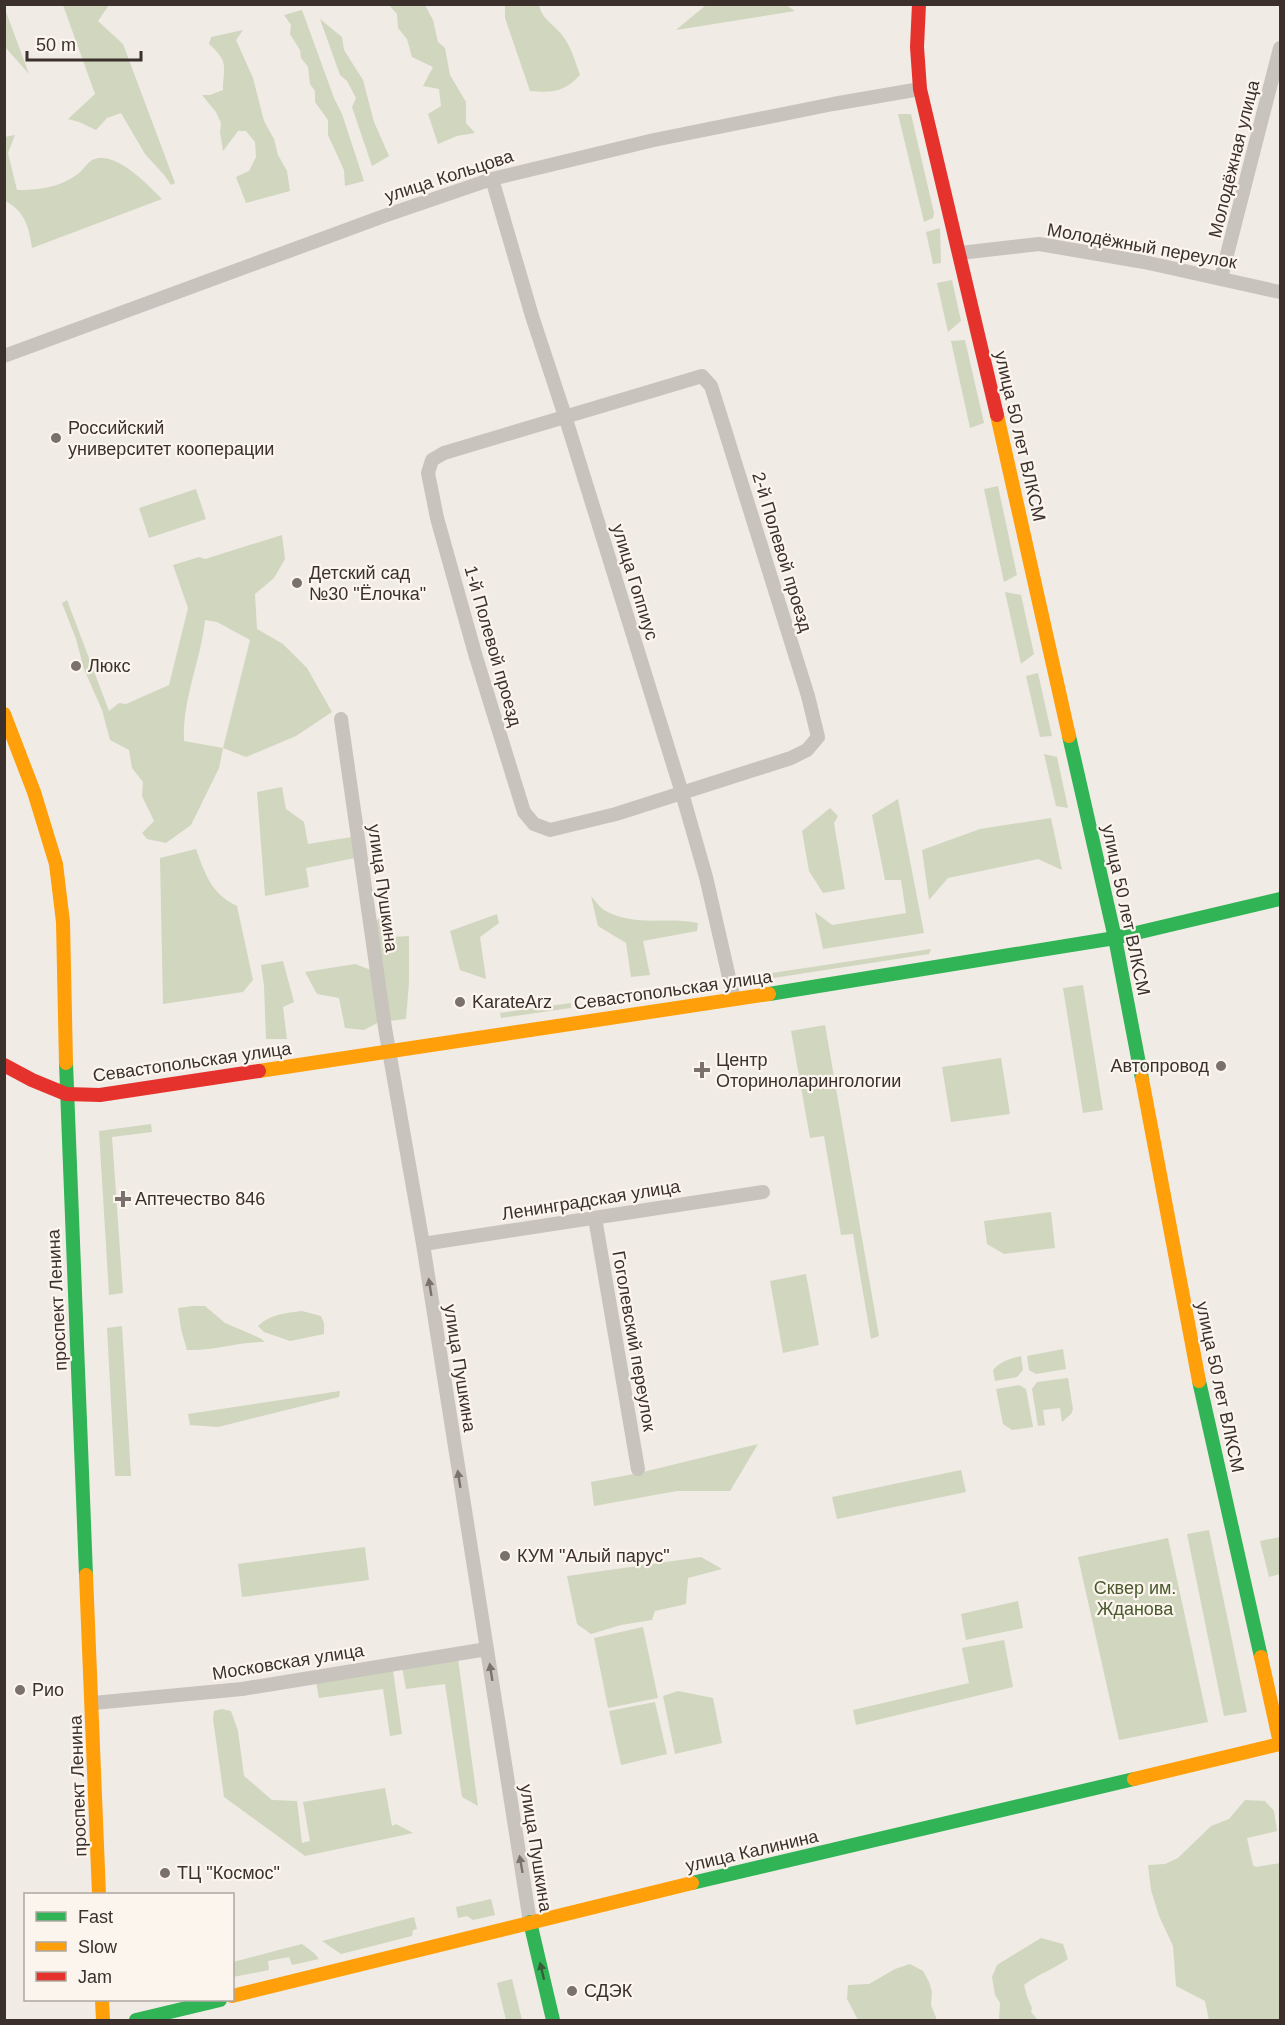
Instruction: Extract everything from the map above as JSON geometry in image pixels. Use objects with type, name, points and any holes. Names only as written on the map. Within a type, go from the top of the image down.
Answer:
[{"type":"street","name":"улица 50 лет ВЛКСМ","points":[[919,4],[917,47],[920,89],[960,253],[1115,938],[1199,1381],[1281,1743]]},
{"type":"street","name":"Молодёжная улица","points":[[1221,278],[1281,48]]},
{"type":"street","name":"улица Кольцова","points":[[4,356],[492,178],[654,140],[920,89]]},
{"type":"street","name":"улица Гоппиус","points":[[492,178],[532,316],[682,793],[706,877],[734,999]]},
{"type":"street","name":"Молодёжный переулок","points":[[960,253],[1039,244],[1144,262],[1281,292]]},
{"type":"street","name":"2-й Полевой проезд","points":[[565,416],[702,376],[711,386],[801,674],[818,736],[807,750],[791,758],[682,793]]},
{"type":"street","name":"1-й Полевой проезд","points":[[565,416],[444,453],[432,460],[428,474],[437,518],[476,657],[524,812],[534,824],[550,830],[616,814],[682,793]]},
{"type":"street","name":"проспект Ленина","points":[[4,714],[34,792],[56,864],[63,922],[66,1094],[93,1703],[99,1893]]},
{"type":"street","name":"улица Пушкина","points":[[340,720],[389,1051],[423,1244],[530,1922],[553,2020]]},
{"type":"street","name":"Севастопольская улица","points":[[66,1094],[100,1095],[734,999],[1115,938],[1281,899]]},
{"type":"street","points":[[4,1065],[66,1094]]},
{"type":"street","name":"Ленинградская улица","points":[[423,1244],[763,1192]]},
{"type":"street","name":"Гоголевский переулок","points":[[595,1218],[638,1469]]},
{"type":"street","name":"Московская улица","points":[[93,1703],[242,1689],[487,1650]]},
{"type":"street","name":"улица Калинина","points":[[234,1996],[530,1922],[1281,1743]]},
{"type":"street","points":[[102,2001],[103,2020]]},
{"type":"street","points":[[136,2020],[216,2001]]},
{"type":"green space","points":[[63,5],[109,5],[98,21],[123,44],[175,183],[171,185],[145,154],[121,113],[107,118],[96,130],[68,119],[95,94]]},
{"type":"green space","points":[[389,5],[425,5],[433,20],[438,42],[445,48],[450,75],[466,102],[466,123],[475,133],[457,136],[438,144],[428,114],[441,106],[439,89],[423,86],[433,67],[412,57],[407,39],[398,28],[397,14]]},
{"type":"green space","points":[[505,5],[539,5],[546,18],[568,44],[580,75],[569,85],[558,90],[530,91],[505,18]]},
{"type":"green space","points":[[706,5],[786,5],[795,11],[676,30]]},
{"type":"green space","points":[[5,9],[29,74],[5,47]]},
{"type":"green space","points":[[302,10],[342,114],[364,181],[345,186],[344,170],[328,135],[328,120],[315,102],[315,91],[310,84],[308,67],[301,58],[300,50],[290,34],[291,25],[284,15]]},
{"type":"green space","points":[[320,19],[342,37],[344,50],[363,80],[374,122],[389,156],[372,166],[352,107],[356,98],[347,81],[340,75]]},
{"type":"green space","points":[[243,30],[236,40],[253,78],[264,121],[287,171],[290,191],[246,203],[236,177],[249,171],[256,157],[255,142],[246,131],[238,131],[223,151],[221,123],[216,112],[202,95],[210,95],[223,90],[224,65],[220,56],[209,44],[211,37]]},
{"type":"green space","points":[[898,114],[911,114],[934,213],[933,218],[924,222]]},
{"type":"green space","points":[[15,135],[8,153],[17,190],[40,189],[62,183],[77,174],[92,160],[101,158],[111,159],[130,170],[162,199],[32,248],[25,220],[12,205],[5,201],[5,137]]},
{"type":"green space","points":[[940,228],[941,263],[933,264],[926,232]]},
{"type":"green space","points":[[952,280],[961,321],[948,332],[937,283]]},
{"type":"green space","points":[[965,340],[984,423],[970,428],[951,341]]},
{"type":"green space","points":[[998,486],[1017,575],[1004,582],[984,489]]},
{"type":"green space","points":[[196,489],[206,519],[149,538],[139,508]]},
{"type":"green space","points":[[282,535],[285,559],[274,578],[255,594],[257,629],[283,644],[307,668],[332,712],[296,736],[246,757],[223,748],[219,768],[191,825],[166,843],[147,839],[142,833],[154,821],[142,796],[143,782],[132,768],[129,750],[110,740],[102,710],[84,669],[76,639],[62,603],[67,600],[109,711],[119,703],[126,704],[169,685],[188,608],[173,565],[199,557],[205,559]],"holes":[[[205,620],[217,622],[250,640],[223,748],[184,741],[186,710]]]},
{"type":"green space","points":[[1005,592],[1021,595],[1034,654],[1021,664]]},
{"type":"green space","points":[[1038,673],[1052,736],[1040,737],[1026,676]]},
{"type":"green space","points":[[1044,754],[1057,757],[1068,808],[1056,806]]},
{"type":"green space","points":[[282,787],[286,809],[304,822],[308,844],[352,837],[355,858],[306,868],[309,887],[265,896],[257,792]]},
{"type":"green space","points":[[898,799],[924,933],[823,949],[815,912],[832,925],[906,913],[901,880],[885,880],[872,815]]},
{"type":"green space","points":[[830,808],[838,816],[834,823],[845,889],[823,893],[809,871],[802,831]]},
{"type":"green space","points":[[1051,818],[1062,870],[1038,859],[948,878],[929,900],[922,850],[980,829]]},
{"type":"green space","points":[[196,849],[210,883],[228,901],[237,906],[253,980],[243,992],[163,1004],[160,858]]},
{"type":"green space","points":[[591,896],[602,909],[628,919],[698,923],[697,931],[643,941],[650,975],[631,977],[626,943],[598,926]]},
{"type":"green space","points":[[384,912],[392,937],[409,936],[406,1019],[389,1021],[375,923]]},
{"type":"green space","points":[[497,914],[499,923],[480,937],[486,979],[460,970],[450,931]]},
{"type":"green space","points":[[931,949],[929,954],[760,980],[759,975]]},
{"type":"green space","points":[[283,961],[294,1002],[283,1007],[287,1039],[266,1039],[261,965]]},
{"type":"green space","points":[[355,964],[371,970],[379,1022],[364,1030],[345,1028],[339,998],[317,994],[305,972]]},
{"type":"green space","points":[[716,982],[711,988],[617,1001],[614,997]]},
{"type":"green space","points":[[1083,985],[1103,1110],[1083,1113],[1063,988]]},
{"type":"green space","points":[[571,1003],[571,1008],[501,1018],[500,1013]]},
{"type":"green space","points":[[825,1025],[879,1336],[871,1339],[853,1234],[841,1235],[824,1136],[810,1138],[791,1031]]},
{"type":"green space","points":[[1001,1058],[1010,1114],[951,1122],[942,1067]]},
{"type":"green space","points":[[151,1124],[152,1132],[112,1137],[123,1293],[109,1295],[99,1131]]},
{"type":"green space","points":[[1051,1212],[1055,1248],[1004,1254],[987,1244],[984,1221]]},
{"type":"green space","points":[[806,1274],[819,1345],[783,1353],[770,1281]]},
{"type":"green space","points":[[205,1306],[225,1323],[265,1342],[187,1350],[178,1308]]},
{"type":"green space","points":[[302,1311],[321,1316],[324,1323],[324,1334],[290,1341],[264,1332],[258,1326],[284,1313]]},
{"type":"green space","points":[[122,1326],[131,1476],[115,1476],[107,1328]]},
{"type":"green space","points":[[1063,1349],[1066,1369],[1036,1374],[1029,1370],[1027,1356]]},
{"type":"green space","points":[[1021,1356],[1023,1370],[1017,1377],[995,1381],[993,1370],[996,1367]]},
{"type":"green space","points":[[1068,1378],[1073,1409],[1071,1414],[1062,1422],[1060,1408],[1043,1410],[1045,1425],[1038,1426],[1032,1389],[1037,1382]]},
{"type":"green space","points":[[1019,1385],[1026,1389],[1033,1427],[1012,1430],[1003,1424],[996,1389]]},
{"type":"green space","points":[[340,1391],[339,1397],[218,1427],[190,1425],[188,1414]]},
{"type":"green space","points":[[758,1444],[730,1491],[677,1491],[594,1506],[591,1482],[639,1473]]},
{"type":"green space","points":[[961,1470],[966,1492],[837,1519],[832,1497]]},
{"type":"green space","points":[[1209,1530],[1247,1712],[1224,1716],[1187,1534]]},
{"type":"green space","points":[[1280,1537],[1280,1574],[1269,1577],[1260,1541]]},
{"type":"green space","name":"Сквер им. Жданова","points":[[1168,1538],[1208,1722],[1119,1740],[1078,1557]]},
{"type":"green space","points":[[365,1547],[369,1580],[242,1597],[238,1564]]},
{"type":"green space","points":[[701,1557],[722,1569],[688,1578],[686,1604],[655,1611],[652,1620],[621,1625],[591,1634],[577,1624],[567,1576]]},
{"type":"green space","points":[[1018,1601],[1023,1628],[966,1640],[961,1614]]},
{"type":"green space","points":[[643,1627],[658,1698],[608,1708],[594,1638]]},
{"type":"green space","points":[[1004,1640],[1013,1687],[856,1725],[853,1710],[969,1683],[962,1648]]},
{"type":"green space","points":[[458,1659],[478,1806],[462,1797],[445,1684],[406,1689],[402,1667]]},
{"type":"green space","points":[[393,1670],[402,1734],[390,1736],[383,1689],[319,1698],[316,1682]]},
{"type":"green space","points":[[678,1691],[713,1698],[722,1743],[675,1754],[663,1696]]},
{"type":"green space","points":[[655,1702],[667,1754],[621,1765],[609,1711]]},
{"type":"green space","points":[[222,1709],[231,1711],[238,1731],[244,1776],[272,1800],[297,1801],[302,1843],[310,1841],[303,1802],[385,1788],[392,1826],[396,1824],[413,1833],[305,1856],[224,1797],[213,1719],[214,1711]]},
{"type":"green space","points":[[1245,1800],[1265,1801],[1274,1811],[1277,1831],[1247,1838],[1253,1865],[1256,1867],[1280,1863],[1280,2020],[1209,2020],[1205,2001],[1176,1986],[1173,1946],[1159,1916],[1151,1890],[1148,1865],[1165,1864],[1178,1858],[1211,1826],[1229,1819]]},
{"type":"green space","points":[[491,1899],[495,1915],[473,1920],[467,1916],[458,1918],[456,1907]]},
{"type":"green space","points":[[414,1917],[417,1929],[413,1930],[412,1936],[341,1954],[322,1941]]},
{"type":"green space","points":[[1041,1938],[1063,1944],[1068,1959],[1024,1985],[1032,2008],[1031,2012],[1038,2020],[999,2020],[1000,2003],[995,1995],[992,1977],[997,1965]]},
{"type":"green space","points":[[302,1944],[319,1959],[292,1965],[289,1957],[268,1961],[269,1970],[234,1977],[234,1962]]},
{"type":"green space","points":[[910,1964],[923,1971],[929,1982],[932,1992],[931,2005],[937,2020],[858,2020],[847,1999],[848,1985],[869,1984],[895,1969]]},
{"type":"green space","points":[[512,1979],[522,2020],[506,2020],[497,1983]]},
{"type":"traffic: fast","points":[[1069,736],[1115,938],[1142,1079]]},
{"type":"traffic: fast","points":[[769,994],[1115,938],[1280,899]]},
{"type":"traffic: fast","points":[[66,1063],[86,1575]]},
{"type":"traffic: fast","points":[[1199,1381],[1261,1657]]},
{"type":"traffic: fast","points":[[692,1883],[1134,1779]]},
{"type":"traffic: fast","points":[[530,1922],[553,2020]]},
{"type":"traffic: fast","points":[[136,2020],[216,2001]]},
{"type":"traffic: slow","points":[[997,415],[1069,736]]},
{"type":"traffic: slow","points":[[4,714],[34,792],[56,864],[63,922],[66,1063]]},
{"type":"traffic: slow","points":[[259,1071],[769,994]]},
{"type":"traffic: slow","points":[[1142,1079],[1199,1381]]},
{"type":"traffic: slow","points":[[86,1575],[99,1893]]},
{"type":"traffic: slow","points":[[1261,1657],[1280,1743]]},
{"type":"traffic: slow","points":[[1134,1779],[1280,1744]]},
{"type":"traffic: slow","points":[[234,1996],[692,1883]]},
{"type":"traffic: slow","points":[[102,2001],[103,2020]]},
{"type":"traffic: jam","points":[[919,4],[917,47],[920,89],[997,415]]},
{"type":"traffic: jam","points":[[4,1065],[66,1094],[100,1095],[259,1071]]},
{"type":"place","name":"Российский университет кооперации","points":[[56,438]]},
{"type":"place","name":"Детский сад №30 \"Ёлочка\"","points":[[297,583]]},
{"type":"place","name":"Люкс","points":[[76,666]]},
{"type":"place","name":"KarateArz","points":[[460,1002]]},
{"type":"place","name":"Автопровод","points":[[1221,1066]]},
{"type":"place","name":"Центр Оториноларингологии","points":[[702,1070]]},
{"type":"place","name":"Аптечество 846","points":[[123,1199]]},
{"type":"place","name":"КУМ \"Алый парус\"","points":[[505,1556]]},
{"type":"place","name":"Рио","points":[[20,1690]]},
{"type":"place","name":"ТЦ \"Космос\"","points":[[165,1873]]},
{"type":"place","name":"СДЭК","points":[[572,1991]]}]
